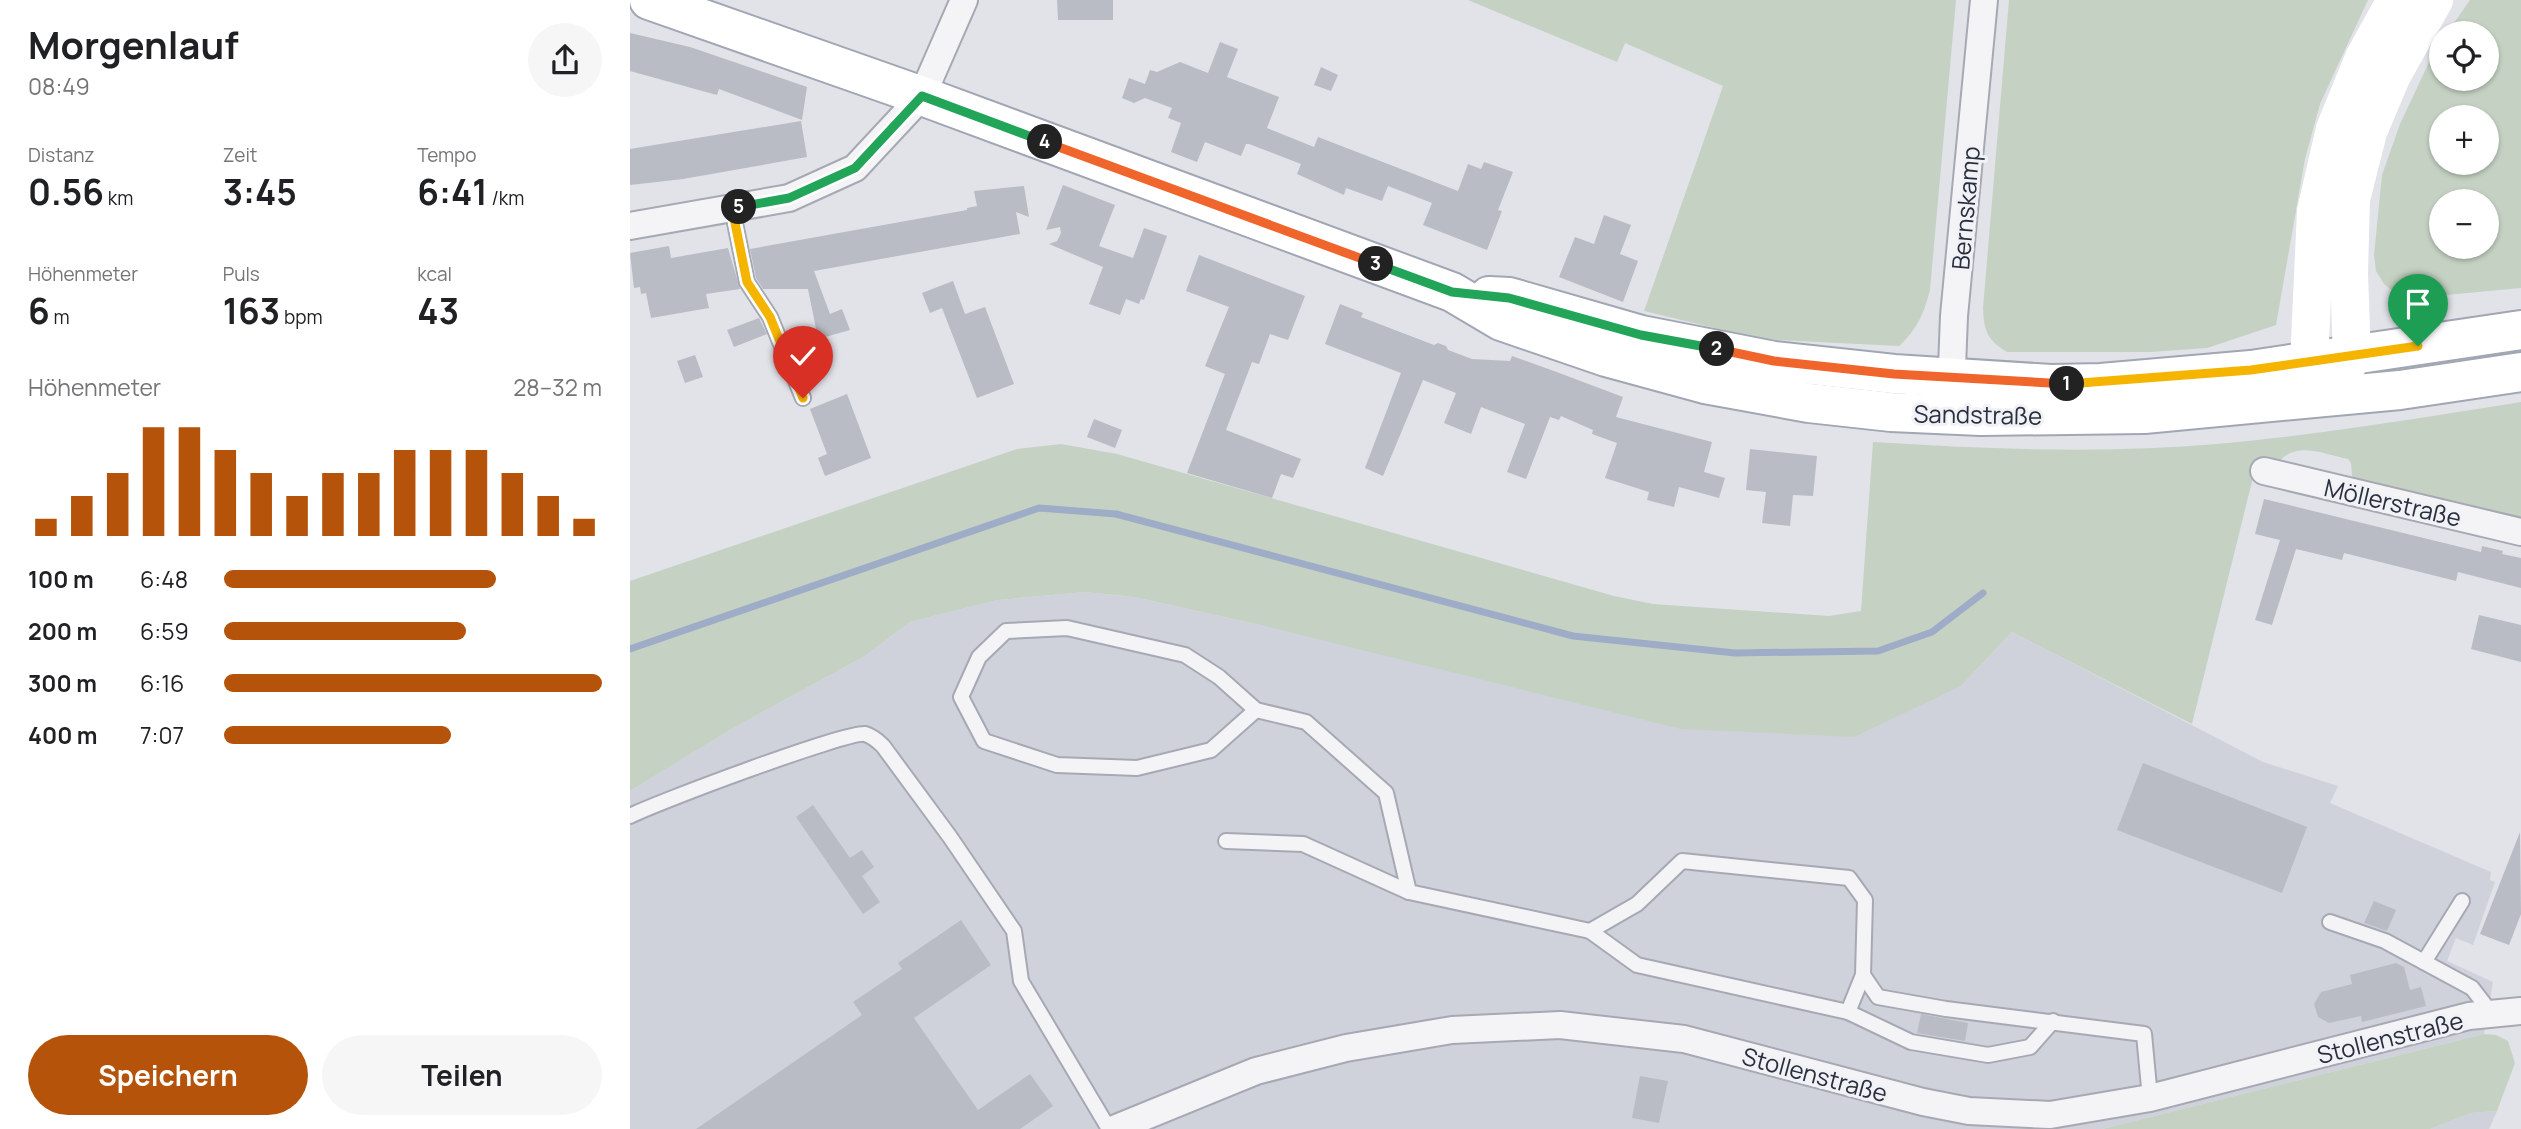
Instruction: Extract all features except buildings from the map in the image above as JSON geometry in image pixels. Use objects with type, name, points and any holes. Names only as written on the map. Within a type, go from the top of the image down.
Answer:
[{"type":"main road","name":"Sandstraße","points":[[649,0],[922,96],[1452,292],[1501,321],[1606,358],[1705,384],[1809,403],[1950,416],[2144,414],[2400,390],[2521,372]]},
{"type":"main road","points":[[2396,0],[2364,58],[2335,129],[2316,211],[2309,363],[2330,395],[2352,356],[2349,274],[2351,198],[2368,132],[2392,75],[2434,0]]},
{"type":"main road","name":"Sandstraße","points":[[1452,292],[1509,298],[1641,335],[1774,361],[1952,378],[2051,384],[2101,383],[2251,370],[2521,330]]},
{"type":"street","points":[[630,226],[789,198],[855,168],[922,96],[964,0]]},
{"type":"street","name":"Bernskamp","points":[[1950,416],[1954,316],[1984,0]]},
{"type":"street","name":"Möllerstraße","points":[[2264,471],[2521,532]]},
{"type":"street","name":"Stollenstraße","points":[[1112,1129],[1256,1071],[1346,1048],[1452,1030],[1560,1025],[1684,1039],[1923,1102],[1969,1111],[2050,1115],[2150,1098],[2469,1016],[2521,1012]]},
{"type":"lane","points":[[732,208],[747,282],[770,317],[803,398]]},
{"type":"lane","points":[[1256,709],[1211,750],[1137,768],[1057,765],[984,741],[961,697],[979,657],[1006,631],[1067,628],[1185,655],[1219,677],[1256,709],[1306,722],[1386,793],[1409,892]]},
{"type":"lane","points":[[630,816],[698,789],[836,741],[863,734],[874,738],[883,746],[950,837],[1014,931],[1021,982],[1112,1129]]},
{"type":"lane","points":[[1226,841],[1303,844],[1409,892],[1590,931],[1637,965],[1848,1013],[1911,1042],[1988,1055],[2031,1047],[2053,1021]]},
{"type":"lane","points":[[1590,931],[1637,904],[1682,861],[1849,878],[1865,900],[1863,975],[1848,1013]]},
{"type":"lane","points":[[2424,962],[2462,901]]},
{"type":"lane","points":[[2330,922],[2385,942],[2472,988],[2492,1014]]},
{"type":"lane","points":[[1863,975],[1878,997],[1946,1009],[2144,1034],[2150,1098]]},
{"type":"shaded area","points":[[1085,592],[1134,597],[1265,626],[1961,686],[2012,632],[2263,762],[2338,786],[2330,803],[2491,872],[2490,880],[2495,882],[2473,945],[2456,938],[2447,961],[2493,982],[2484,1034],[2102,1129],[630,1129],[630,791],[735,727],[865,656],[910,622],[998,600]]},
{"type":"shaded area","points":[[2497,1111],[2489,1129],[2430,1129],[2471,1113]]},
{"type":"green space","points":[[1468,0],[1956,0],[1930,290],[1922,314],[1911,334],[1899,346],[1760,339],[1644,311],[1723,86],[1625,43],[1617,62]]},
{"type":"green space","points":[[2009,0],[2368,0],[2320,104],[2305,159],[2276,325],[2207,348],[2150,352],[2007,352],[1991,339],[1984,323],[1983,308]]},
{"type":"green space","points":[[2470,0],[2521,0],[2521,288],[2403,299],[2384,284],[2376,271],[2374,255],[2382,175],[2400,124],[2429,62],[2429,91],[2499,91],[2499,21],[2455,21]]},
{"type":"green space","points":[[2521,402],[2521,521],[2357,480],[2352,476],[2348,459],[2304,450],[2288,454],[2281,460],[2258,457],[2192,724],[2012,632],[1961,686],[1854,737],[1681,729],[1265,626],[1134,597],[1085,592],[998,600],[910,622],[865,656],[735,727],[630,791],[630,581],[1017,449],[1061,444],[1117,454],[1614,596],[1653,604],[1829,616],[1861,611],[1873,442],[2045,449],[2174,447],[2331,431]]},
{"type":"green space","points":[[2484,1034],[2496,1035],[2508,1041],[2515,1063],[2497,1111],[2471,1113],[2430,1129],[2102,1129]]},
{"type":"waterway","points":[[630,649],[1039,508],[1116,514],[1573,636],[1735,653],[1878,651],[1932,632],[1983,593]]},
{"type":"route","points":[[803,398],[770,317],[747,282],[732,208],[789,198],[855,168],[922,96],[1452,292],[1509,298],[1641,335],[1774,361],[1952,378],[2051,384],[2101,383],[2251,370],[2418,346]]}]
